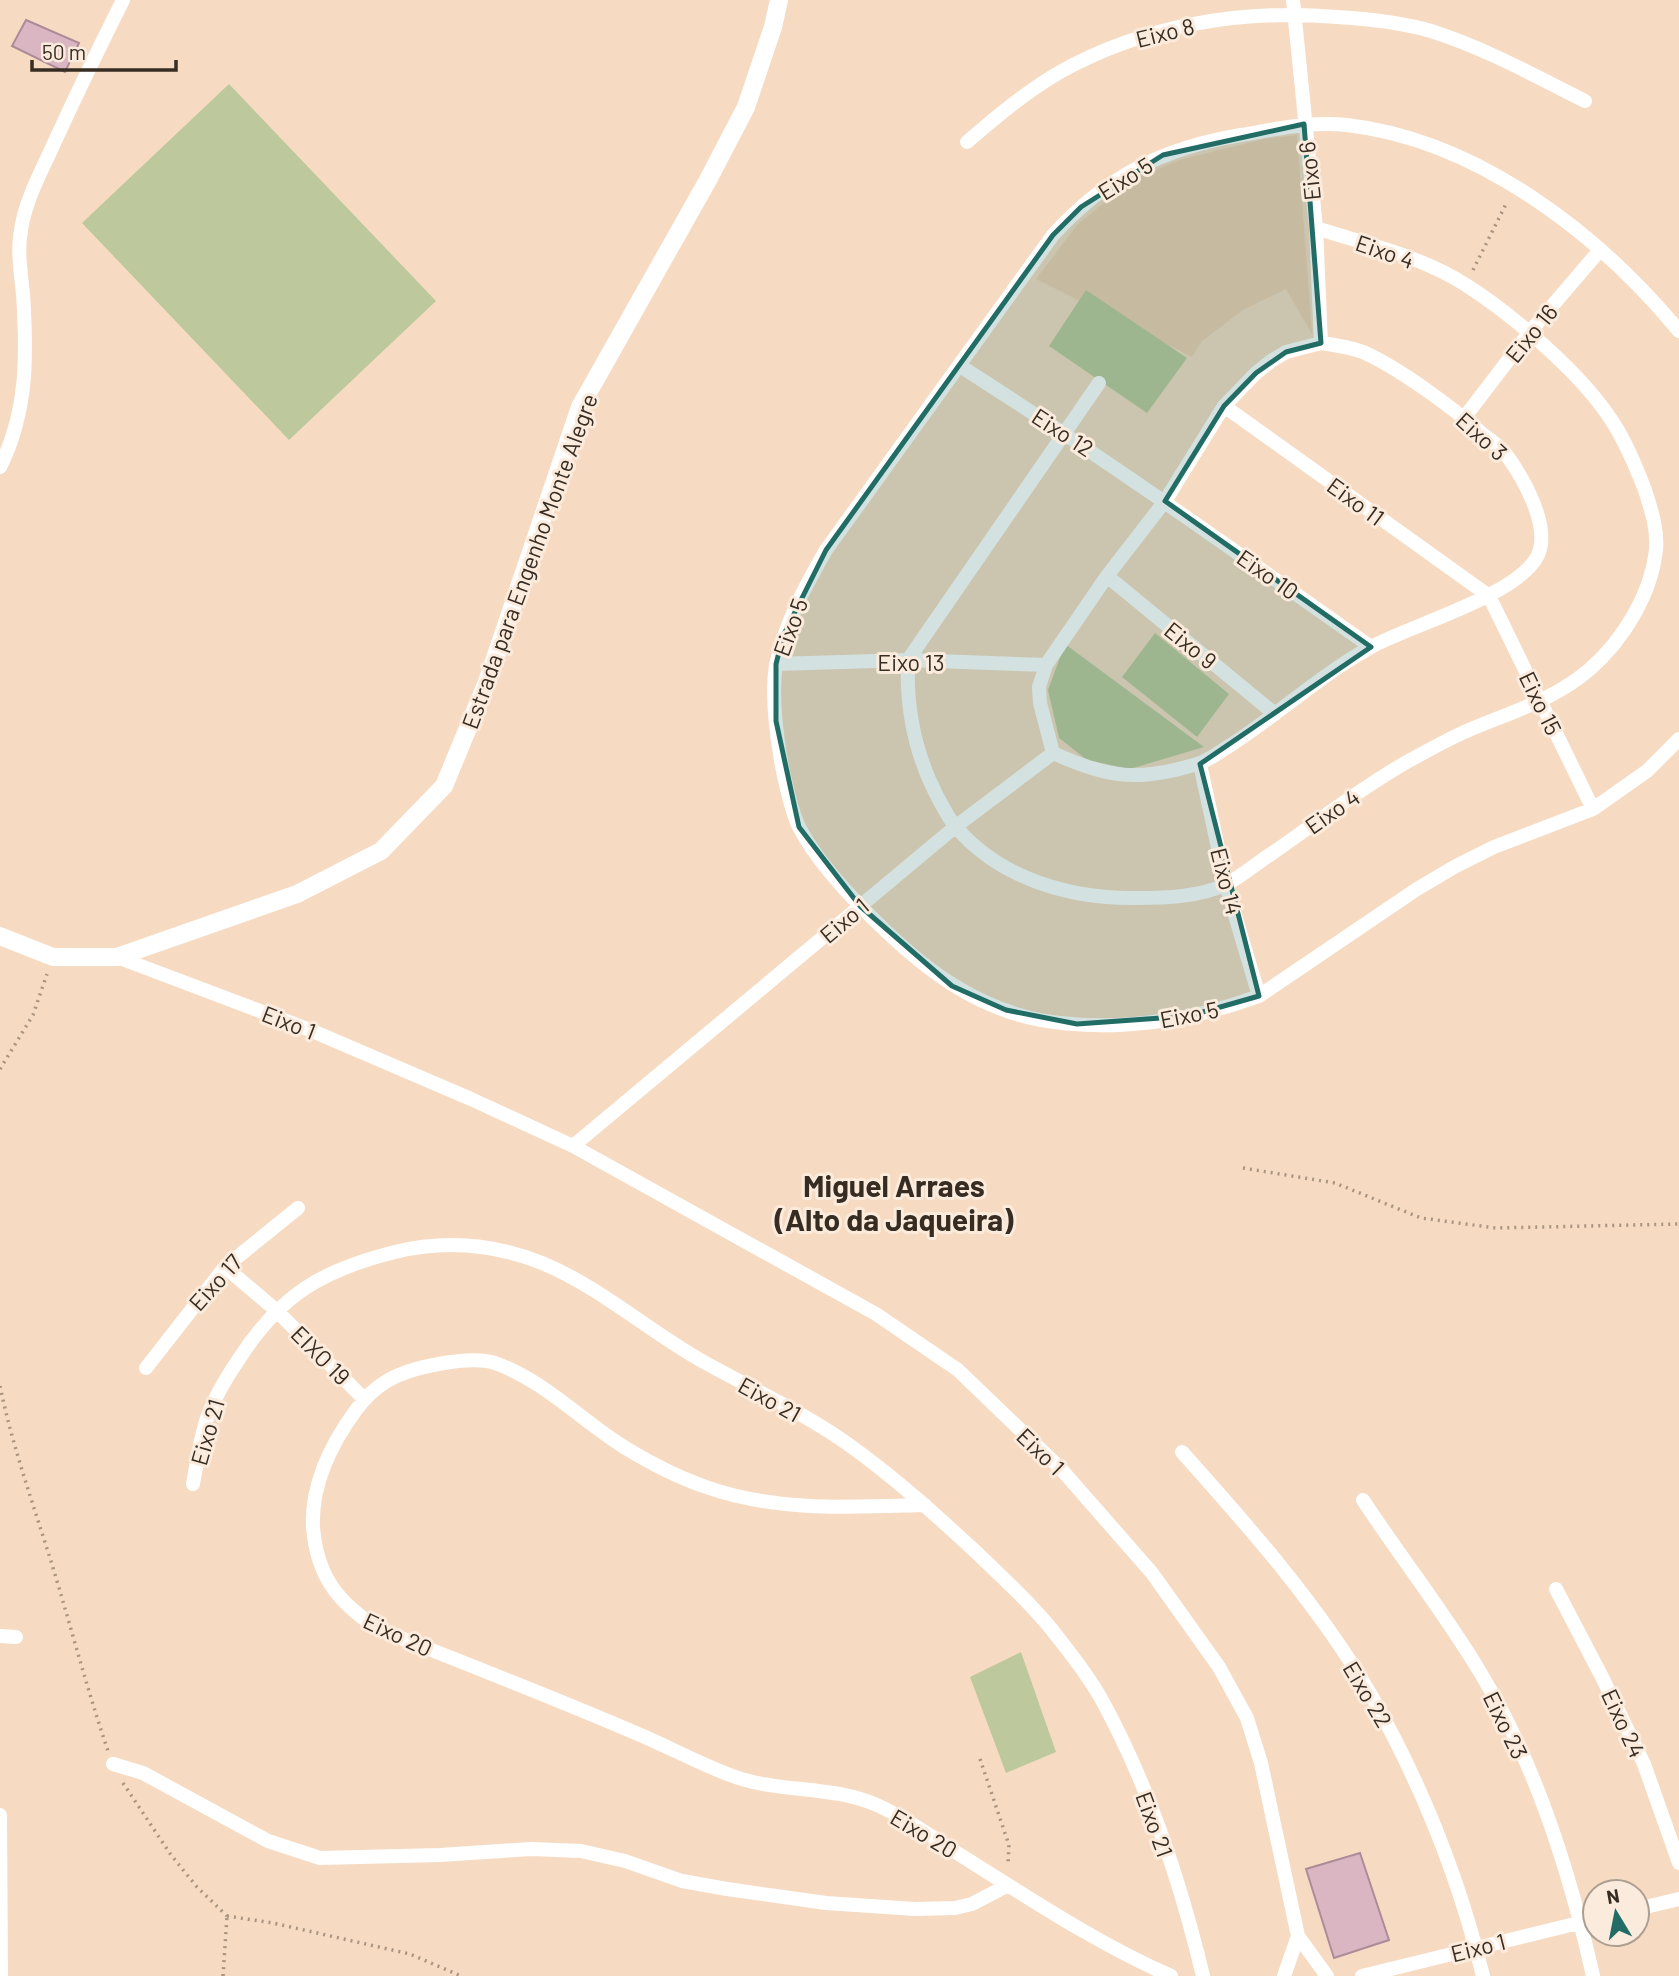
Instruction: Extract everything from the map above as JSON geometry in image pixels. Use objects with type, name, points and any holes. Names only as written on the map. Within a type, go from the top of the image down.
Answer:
[{"type":"street","points":[[0,467],[22,408],[26,346],[20,254],[24,213],[122,0]]},
{"type":"street","name":"Estrada para Engenho Monte Alegre","points":[[53,957],[117,957],[297,894],[382,851],[444,786],[487,682],[580,407],[746,107],[773,27],[779,0]]},
{"type":"street","name":"Eixo 8","points":[[967,142],[1000,113],[1060,72],[1117,45],[1180,25],[1294,7],[1428,30],[1504,61],[1585,101]]},
{"type":"street","name":"Eixo 6","points":[[1294,7],[1316,228],[1321,343]]},
{"type":"street","name":"Eixo 5","points":[[1679,331],[1600,250],[1565,220],[1457,155],[1421,142],[1346,125],[1304,124],[1225,138],[1163,155],[1110,185],[1081,207],[1053,235],[826,550],[804,588],[783,636],[776,664],[778,743],[789,795],[799,827],[824,863],[860,906],[914,958],[952,986],[980,1001],[1039,1019],[1076,1024],[1147,1022],[1189,1017],[1259,996],[1417,889],[1457,866],[1506,842],[1593,809],[1647,771],[1679,739]]},
{"type":"street","name":"Eixo 4","points":[[908,660],[907,692],[917,746],[928,777],[955,827],[988,855],[1010,869],[1059,890],[1086,896],[1162,898],[1226,885],[1353,795],[1392,771],[1460,734],[1541,701],[1591,668],[1637,610],[1656,548],[1654,523],[1647,499],[1637,470],[1614,423],[1586,387],[1529,332],[1466,285],[1402,255],[1316,228]]},
{"type":"street","name":"Eixo 16","points":[[1464,418],[1529,332],[1600,250]]},
{"type":"street","name":"Eixo 3","points":[[1321,343],[1359,351],[1377,359],[1464,418],[1504,452],[1536,508],[1542,536],[1539,554],[1517,579],[1489,596],[1371,647],[1200,764],[1128,777],[1103,772],[1053,753],[1040,703],[1040,687],[1046,666],[1107,576],[1165,501],[1224,406],[1271,361],[1286,352],[1321,343]]},
{"type":"street","name":"Eixo 12","points":[[960,366],[1165,501]]},
{"type":"street","points":[[908,660],[1099,383]]},
{"type":"street","name":"Eixo 11","points":[[1224,406],[1489,596]]},
{"type":"street","name":"Eixo 10","points":[[1165,501],[1371,647]]},
{"type":"street","name":"Eixo 9","points":[[1107,576],[1275,714]]},
{"type":"street","name":"Eixo 15","points":[[1489,596],[1593,809]]},
{"type":"street","name":"Eixo 13","points":[[776,664],[908,660],[1046,666]]},
{"type":"street","name":"Eixo 1","points":[[573,1146],[955,827],[1053,753]]},
{"type":"street","name":"Eixo 14","points":[[1200,764],[1226,885],[1259,996]]},
{"type":"street","points":[[0,936],[53,957]]},
{"type":"street","name":"Eixo 1","points":[[117,957],[310,1030],[573,1146],[809,1275],[905,1332],[958,1370],[1061,1469],[1152,1573],[1219,1667],[1247,1718],[1261,1763],[1298,1936]]},
{"type":"street","name":"Eixo 17","points":[[146,1368],[225,1268],[298,1208]]},
{"type":"street","name":"Eixo 21","points":[[192,1484],[206,1421],[217,1394],[254,1335],[296,1293],[315,1280],[344,1266],[407,1249],[465,1245],[498,1248],[565,1273],[688,1353],[831,1434],[883,1470],[925,1505],[1025,1598],[1059,1638],[1102,1699],[1132,1762],[1154,1818],[1194,1938],[1203,1976]]},
{"type":"street","name":"EIXO 19","points":[[225,1268],[277,1311],[364,1399]]},
{"type":"street","name":"Eixo 20","points":[[925,1505],[780,1505],[709,1488],[674,1475],[622,1446],[520,1375],[492,1362],[455,1361],[406,1372],[386,1381],[364,1399],[340,1432],[325,1461],[317,1487],[313,1524],[316,1550],[335,1592],[349,1610],[378,1629],[639,1735],[732,1776],[759,1783],[831,1791],[876,1804],[915,1824],[1008,1885],[1106,1944],[1171,1976]]},
{"type":"street","name":"Eixo 22","points":[[1182,1452],[1259,1538],[1329,1632],[1370,1694],[1432,1821],[1476,1947],[1483,1976]]},
{"type":"street","name":"Eixo 23","points":[[1363,1500],[1481,1673],[1547,1818],[1581,1903]]},
{"type":"street","name":"Eixo 24","points":[[1556,1589],[1614,1699],[1644,1764],[1679,1863]]},
{"type":"street","points":[[0,1636],[16,1637]]},
{"type":"street","points":[[113,1764],[143,1773],[268,1840],[320,1858],[440,1855],[531,1849],[581,1851],[615,1858],[682,1881],[727,1889],[826,1903],[915,1909],[955,1908],[972,1904],[1008,1885]]},
{"type":"street","points":[[0,1815],[1,1976]]},
{"type":"street","points":[[1651,1906],[1679,1899]]},
{"type":"street","name":"Eixo 1","points":[[1362,1976],[1581,1923]]},
{"type":"street","points":[[1284,1976],[1298,1936]]},
{"type":"street","points":[[1298,1936],[1328,1976]]},
{"type":"street","name":"Eixo 23","points":[[1590,1948],[1593,1976]]},
{"type":"path","points":[[1466,285],[1513,188]]},
{"type":"path","points":[[0,1069],[33,1015],[53,957]]},
{"type":"path","points":[[1243,1168],[1335,1183],[1420,1218],[1496,1228],[1679,1224]]},
{"type":"path","points":[[0,1386],[9,1432],[90,1699],[113,1764],[126,1791],[171,1856],[197,1887],[227,1916],[273,1923],[410,1954],[461,1976]]},
{"type":"path","points":[[980,1759],[1009,1844],[1008,1885]]},
{"type":"path","points":[[223,1976],[227,1916]]},
{"type":"highlighted area","points":[[1304,124],[1321,343],[1286,352],[1256,373],[1224,406],[1165,501],[1371,647],[1200,764],[1259,996],[1189,1016],[1077,1024],[1006,1010],[952,986],[860,906],[799,827],[776,721],[776,664],[783,636],[826,550],[1053,235],[1081,207],[1163,155]]},
{"type":"shaded area","points":[[1297,135],[1312,334],[1286,289],[1243,310],[1202,341],[1192,357],[1036,279],[1078,224],[1132,180],[1179,160],[1264,139]]},
{"type":"green space","points":[[229,84],[436,301],[289,440],[82,223]]},
{"type":"green space","points":[[1086,290],[1187,358],[1147,413],[1049,346]]},
{"type":"green space","points":[[1155,633],[1229,694],[1197,737],[1122,677]]},
{"type":"green space","points":[[1065,644],[1204,747],[1130,769],[1087,760],[1059,738],[1048,690]]},
{"type":"green space","points":[[1021,1652],[1056,1752],[1006,1773],[970,1677]]},
{"type":"building","points":[[26,20],[79,43],[65,72],[12,46]]},
{"type":"building","points":[[1360,1853],[1389,1940],[1334,1958],[1306,1869]]},
{"type":"district","name":"Miguel Arraes (Alto da Jaqueira)","points":[[894,1202]]}]
